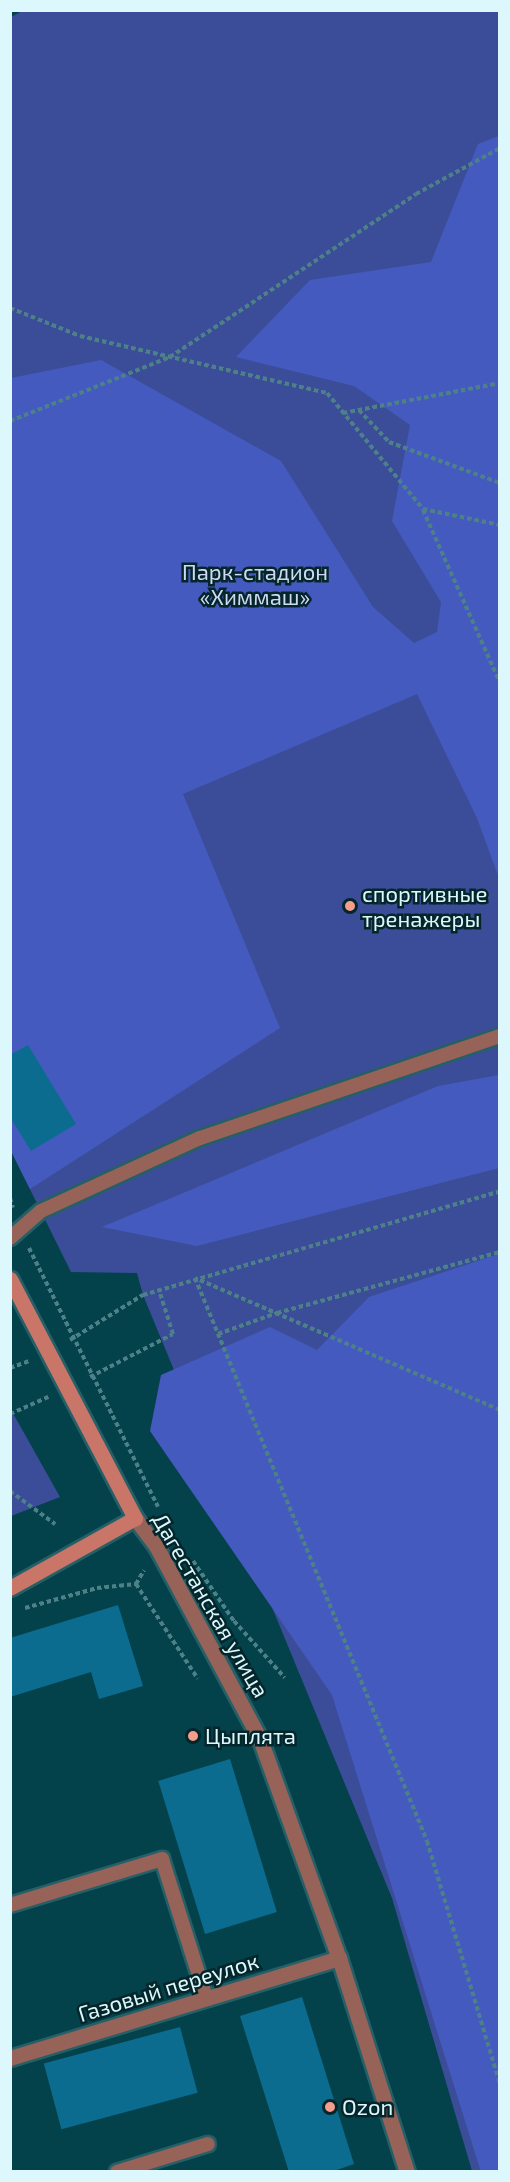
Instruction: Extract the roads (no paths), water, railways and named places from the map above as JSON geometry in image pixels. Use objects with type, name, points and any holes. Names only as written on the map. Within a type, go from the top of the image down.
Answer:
[{"type":"street","name":"Дагестанская улица","points":[[10,1279],[135,1518],[156,1546],[260,1739],[339,1958],[407,2172]]},
{"type":"street","points":[[10,1588],[135,1518]]},
{"type":"street","name":"Газовый переулок","points":[[10,2058],[339,1958]]},
{"type":"lane","points":[[15,1234],[41,1211],[200,1138],[500,1036]]},
{"type":"lane","points":[[10,1905],[162,1858],[206,1998]]},
{"type":"lane","points":[[117,2172],[208,2144]]},
{"type":"place","name":"спортивные тренажеры","points":[[350,906]]},
{"type":"place","name":"Цыплята","points":[[193,1736]]},
{"type":"place","name":"Ozon","points":[[330,2107]]},
{"type":"park label","name":"Парк-стадион «Химмаш»","points":[[255,584]]}]
